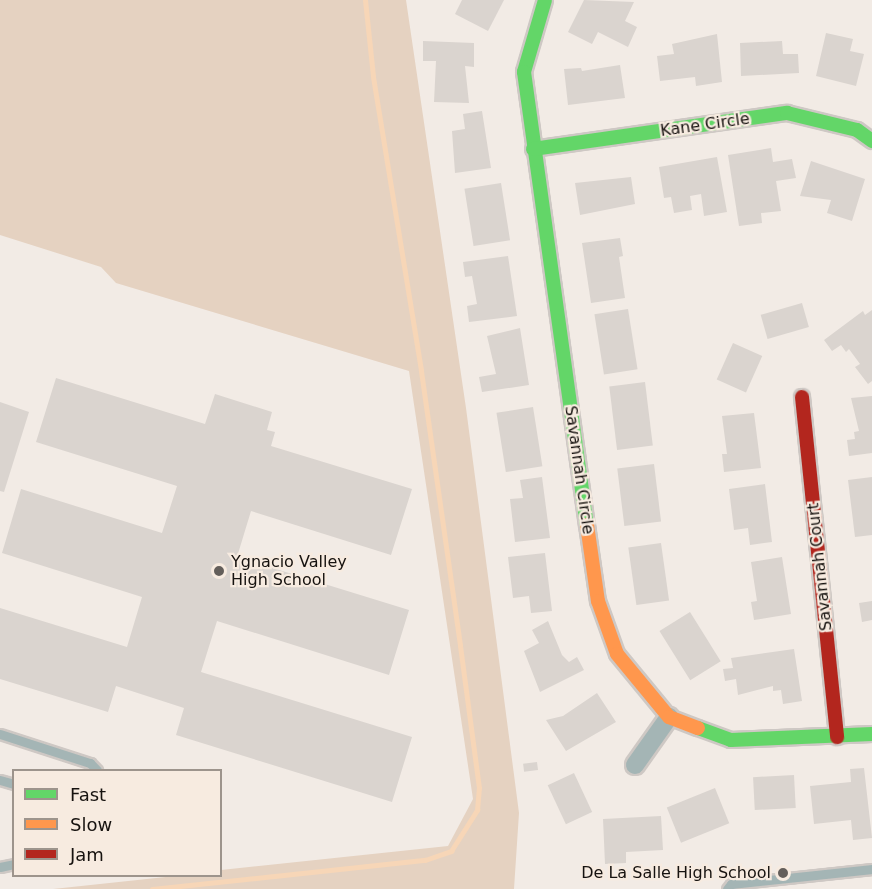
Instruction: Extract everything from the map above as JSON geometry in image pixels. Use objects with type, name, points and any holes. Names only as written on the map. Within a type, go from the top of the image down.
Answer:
[{"type":"street","name":"Savannah Circle","points":[[545,0],[524,72],[598,601],[617,654],[669,717]]},
{"type":"street","name":"Kane Circle","points":[[533,148],[787,113],[857,130],[872,141]]},
{"type":"street","name":"Savannah Court","points":[[802,397],[837,737]]},
{"type":"street","points":[[635,765],[669,717],[731,740],[872,734]]},
{"type":"lane","points":[[0,734],[90,764],[95,769]]},
{"type":"lane","points":[[727,889],[731,884],[872,869]]},
{"type":"shaded area","points":[[0,0],[406,0],[466,408],[519,813],[514,889],[53,889],[166,877],[222,877],[222,870],[448,846],[473,799],[409,371],[116,283],[101,267],[0,235]]},
{"type":"building","points":[[462,0],[504,0],[488,31],[455,14]]},
{"type":"building","points":[[584,0],[634,2],[625,21],[637,27],[628,47],[598,32],[592,44],[568,32]]},
{"type":"building","points":[[826,33],[853,39],[850,51],[864,54],[856,86],[816,76]]},
{"type":"building","points":[[717,34],[722,82],[696,86],[695,77],[660,81],[657,56],[674,54],[672,44]]},
{"type":"building","points":[[423,41],[474,43],[474,67],[465,66],[469,103],[434,102],[436,61],[423,61]]},
{"type":"building","points":[[782,41],[783,54],[798,54],[799,73],[741,76],[740,43]]},
{"type":"building","points":[[620,65],[625,98],[568,105],[564,69],[581,68],[582,71]]},
{"type":"building","points":[[482,111],[491,168],[455,173],[452,131],[465,129],[463,114]]},
{"type":"building","points":[[771,148],[773,162],[792,159],[796,178],[776,181],[781,211],[761,213],[762,223],[739,226],[728,155]]},
{"type":"building","points":[[717,157],[727,212],[704,216],[701,194],[690,196],[692,210],[674,213],[671,197],[664,198],[659,167]]},
{"type":"building","points":[[811,161],[865,179],[852,221],[827,213],[831,200],[800,196]]},
{"type":"building","points":[[631,177],[635,204],[580,215],[575,183]]},
{"type":"building","points":[[501,183],[510,240],[474,246],[464,189]]},
{"type":"building","points":[[620,238],[623,256],[619,257],[625,298],[591,303],[582,243]]},
{"type":"building","points":[[508,256],[517,316],[469,322],[467,306],[477,304],[472,276],[465,277],[463,262]]},
{"type":"building","points":[[802,303],[809,327],[768,339],[761,315]]},
{"type":"building","points":[[628,309],[638,369],[604,375],[594,314]]},
{"type":"building","points":[[872,310],[872,381],[868,384],[855,367],[860,364],[849,349],[846,352],[841,345],[832,351],[824,340],[863,311],[865,315]]},
{"type":"building","points":[[520,328],[529,385],[482,392],[479,377],[496,374],[487,336]]},
{"type":"building","points":[[733,343],[762,356],[746,393],[717,380]]},
{"type":"building","points":[[56,378],[205,424],[215,394],[272,412],[267,430],[275,432],[271,446],[412,489],[391,555],[251,511],[237,557],[409,610],[389,675],[217,621],[201,672],[412,737],[392,802],[176,735],[184,708],[116,686],[108,712],[0,679],[0,608],[127,647],[142,597],[2,553],[21,489],[162,533],[177,486],[36,442]]},
{"type":"building","points":[[645,382],[653,446],[617,450],[609,386]]},
{"type":"building","points":[[872,396],[872,453],[849,456],[847,440],[855,439],[854,432],[859,431],[851,398]]},
{"type":"building","points":[[0,402],[29,412],[4,492],[0,491]]},
{"type":"building","points":[[533,407],[542,466],[506,472],[496,413]]},
{"type":"building","points":[[754,413],[761,468],[724,472],[722,454],[727,454],[722,416]]},
{"type":"building","points":[[654,464],[661,522],[624,526],[617,469]]},
{"type":"building","points":[[542,477],[550,538],[515,542],[510,499],[523,498],[520,480]]},
{"type":"building","points":[[872,477],[872,535],[855,537],[848,480]]},
{"type":"building","points":[[765,484],[772,542],[750,545],[748,528],[734,530],[729,489]]},
{"type":"building","points":[[661,543],[669,600],[636,605],[628,548]]},
{"type":"building","points":[[545,553],[552,611],[531,613],[529,596],[513,598],[508,557]]},
{"type":"building","points":[[782,557],[791,614],[754,620],[751,602],[757,601],[751,562]]},
{"type":"building","points":[[872,601],[872,620],[862,622],[859,603]]},
{"type":"building","points":[[690,612],[721,661],[690,680],[659,631]]},
{"type":"building","points":[[548,621],[562,655],[569,662],[577,657],[584,670],[540,692],[524,651],[539,643],[532,630]]},
{"type":"building","points":[[794,649],[802,701],[783,704],[781,690],[773,691],[773,686],[738,695],[736,679],[725,681],[723,669],[733,668],[731,658]]},
{"type":"building","points":[[597,693],[616,722],[566,751],[546,720],[563,716]]},
{"type":"building","points":[[537,762],[538,770],[524,772],[523,764]]},
{"type":"building","points":[[864,768],[872,838],[853,840],[851,820],[814,824],[810,786],[851,782],[850,769]]},
{"type":"building","points":[[574,773],[592,812],[566,824],[548,785]]},
{"type":"building","points":[[794,775],[796,808],[755,810],[753,777]]},
{"type":"building","points":[[715,788],[729,823],[681,843],[667,807]]},
{"type":"building","points":[[661,816],[663,850],[626,852],[626,863],[605,864],[603,819]]},
{"type":"waterway","points":[[152,889],[425,860],[451,851],[477,810],[479,788],[460,645],[421,370],[373,76],[365,0]]},
{"type":"traffic: fast","points":[[545,0],[524,72],[587,525]]},
{"type":"traffic: fast","points":[[533,149],[787,113],[857,130],[872,141]]},
{"type":"traffic: fast","points":[[698,728],[731,740],[872,734]]},
{"type":"traffic: slow","points":[[587,525],[598,601],[617,654],[669,717],[698,728]]},
{"type":"traffic: jam","points":[[802,397],[837,737]]},
{"type":"place","name":"Ygnacio Valley High School","points":[[219,571]]},
{"type":"place","name":"De La Salle High School","points":[[783,873]]}]
